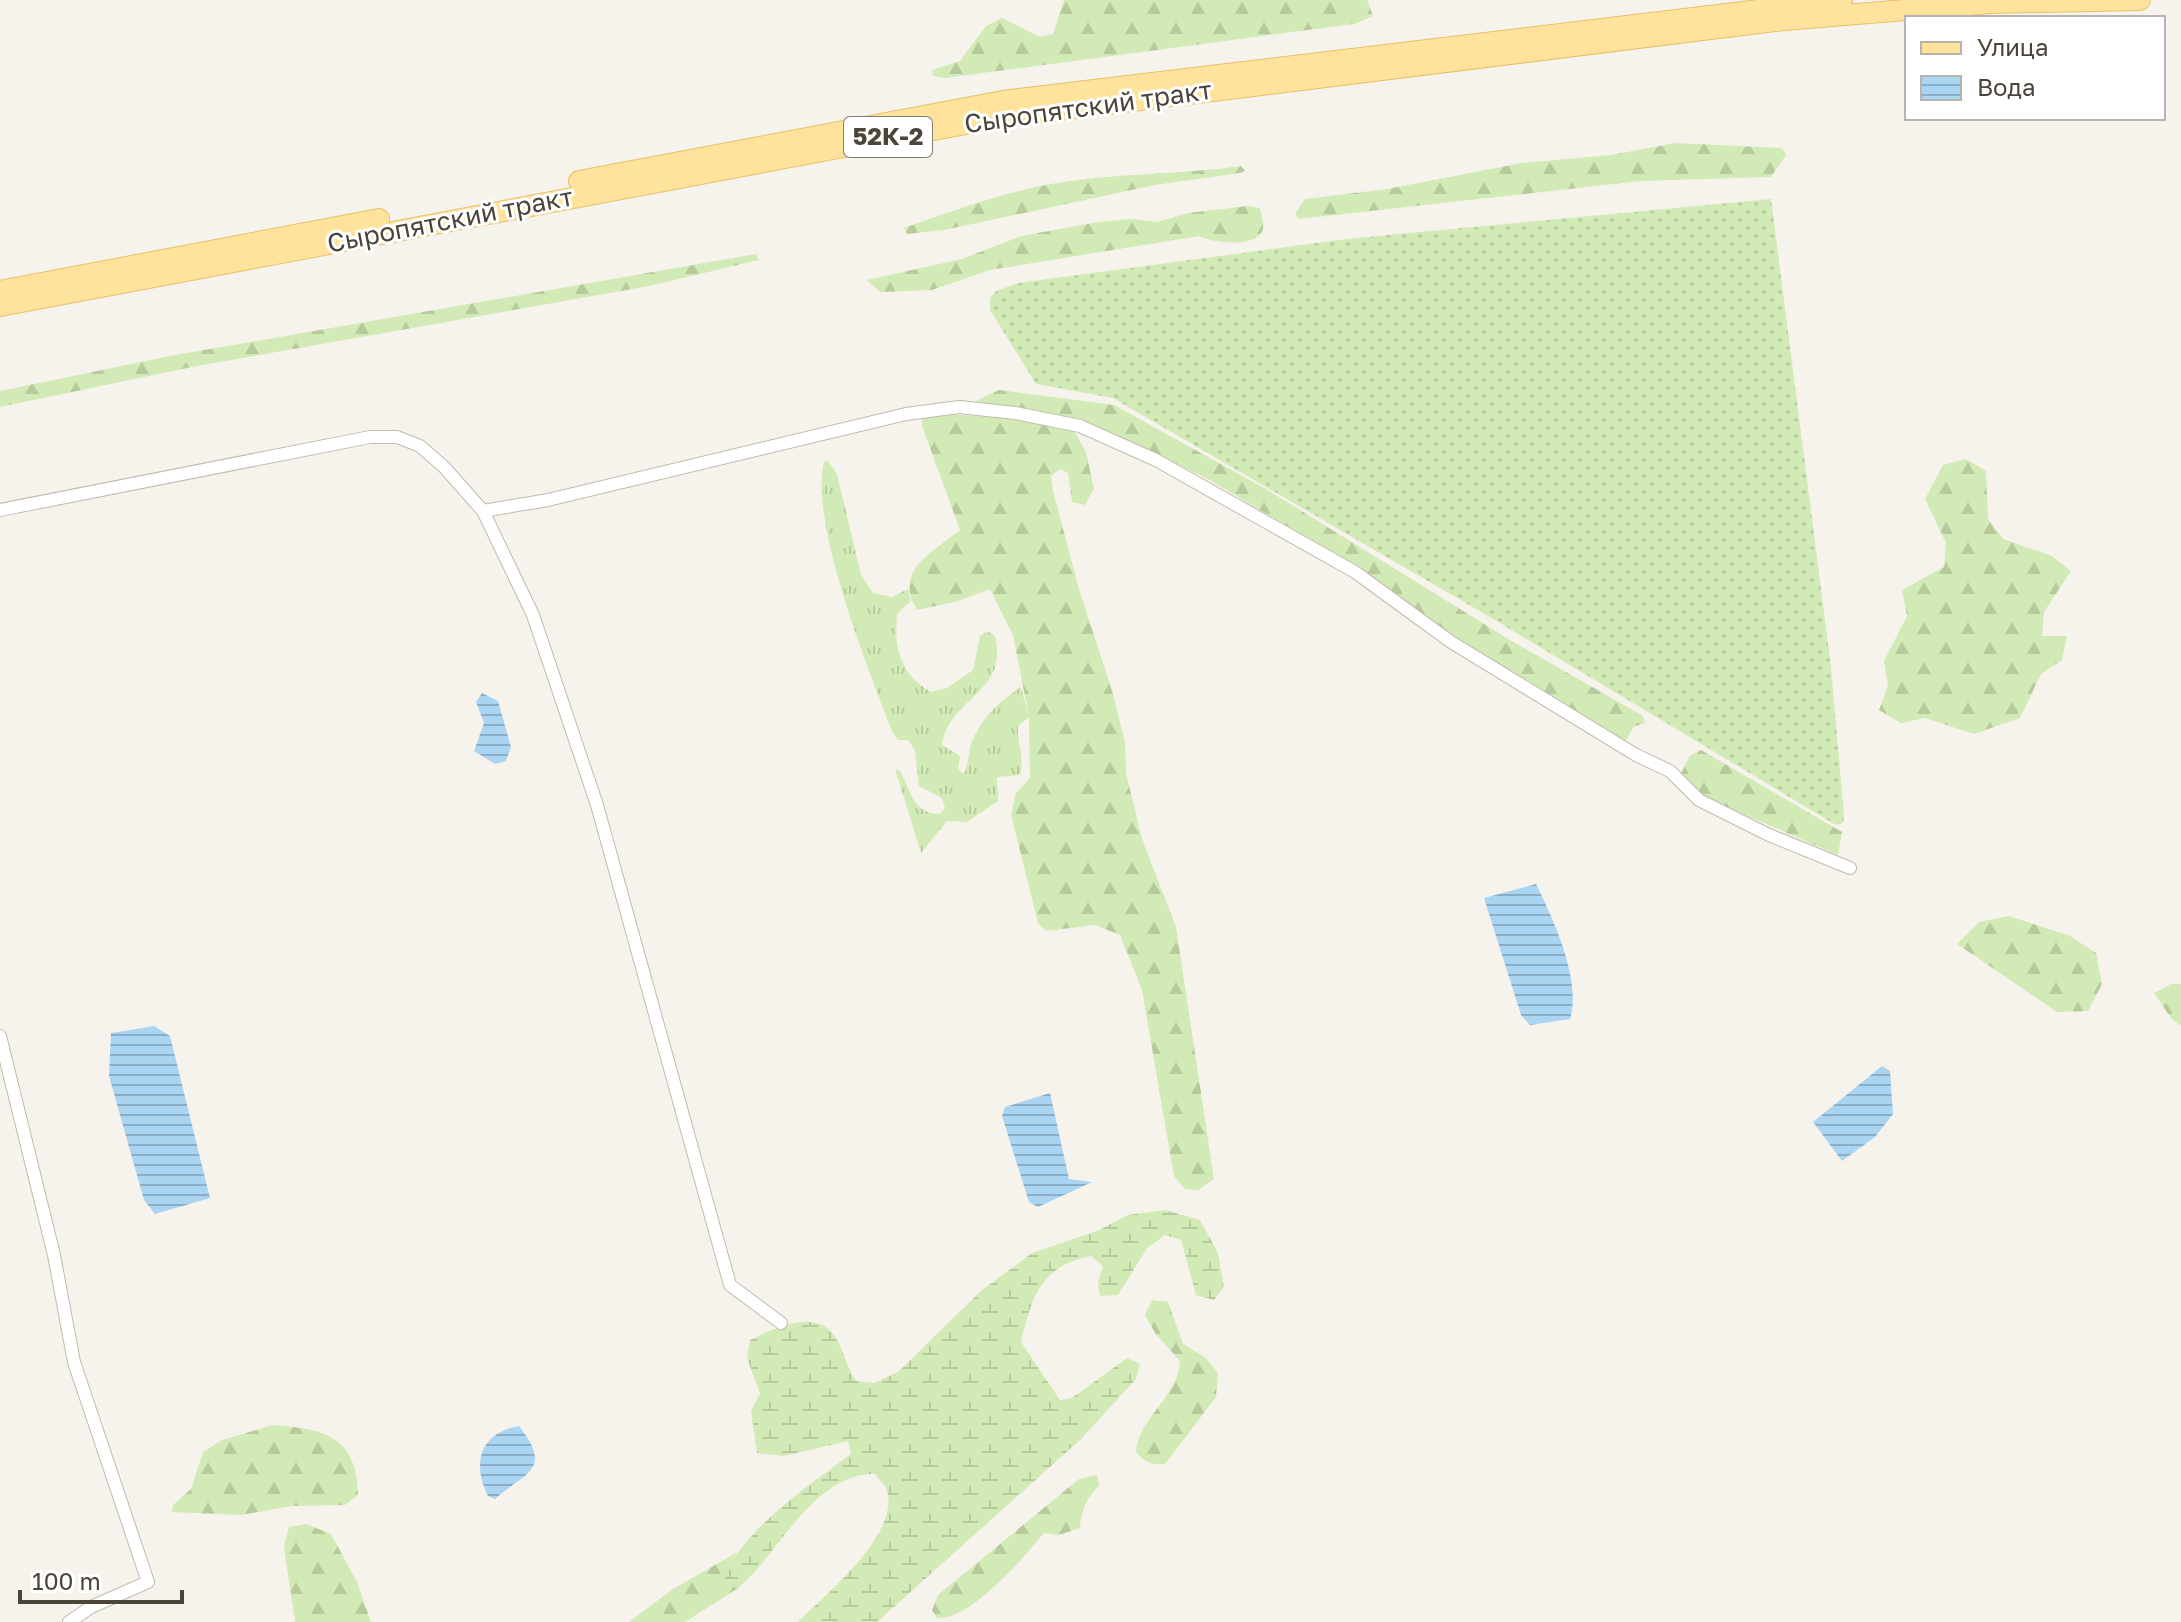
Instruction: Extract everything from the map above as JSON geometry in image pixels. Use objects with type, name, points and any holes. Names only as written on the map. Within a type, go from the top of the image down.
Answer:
[{"type":"main road","name":"Сыропятский тракт","points":[[0,291],[1003,101],[1842,0]]},
{"type":"main road","name":"Сыропятский тракт","points":[[0,306],[1003,117],[1784,20],[1990,3],[2140,0]]},
{"type":"street","points":[[483,511],[548,500],[906,414],[959,407],[1015,413],[1080,426],[1156,460],[1343,564],[1451,642],[1624,748],[1670,771],[1699,800],[1769,835],[1850,868]]},
{"type":"street","points":[[0,510],[370,437],[397,437],[420,446],[483,511],[533,615],[567,707],[648,983],[730,1285],[781,1323]]},
{"type":"street","points":[[0,1036],[54,1255],[74,1362],[148,1582],[91,1607],[69,1622]]},
{"type":"green space","points":[[1064,0],[1367,0],[1373,16],[1354,24],[945,78],[933,76],[932,70],[960,61],[986,26],[1002,18],[1040,37],[1053,34]]},
{"type":"green space","points":[[1676,143],[1782,148],[1786,155],[1771,177],[1641,181],[1299,219],[1295,214],[1305,199],[1387,189],[1522,163],[1611,155]]},
{"type":"green space","points":[[1241,166],[1245,171],[1240,173],[1155,185],[944,230],[907,234],[904,228],[995,197],[1051,184]]},
{"type":"green space","points":[[1771,199],[1831,667],[1844,817],[1843,823],[1836,825],[1495,620],[1113,398],[1036,384],[990,310],[990,298],[996,291],[1018,283],[1347,239]]},
{"type":"green space","points":[[1248,206],[1260,208],[1263,228],[1260,235],[1245,242],[1214,241],[1199,236],[990,270],[932,290],[880,292],[867,280],[962,259],[1021,236],[1099,222],[1131,219],[1157,222],[1188,213]]},
{"type":"green space","points":[[756,254],[759,260],[649,286],[192,367],[0,407],[0,391],[170,356]]},
{"type":"green space","points":[[999,390],[1114,405],[1266,489],[1510,640],[1643,716],[1645,723],[1633,727],[1625,743],[1453,639],[1348,562],[1206,478],[1102,430],[982,405],[976,401]]},
{"type":"green space","points":[[938,413],[1049,422],[1073,429],[1086,452],[1094,489],[1085,505],[1072,502],[1068,473],[1060,469],[1051,476],[1053,491],[1079,589],[1113,694],[1125,743],[1126,773],[1142,839],[1176,927],[1214,1179],[1198,1190],[1185,1189],[1174,1176],[1142,990],[1120,935],[1095,925],[1046,931],[1038,923],[1011,815],[1016,793],[1030,778],[1029,717],[1013,635],[990,589],[955,602],[917,610],[911,596],[910,584],[919,564],[960,530],[922,426],[922,418]]},
{"type":"green space","points":[[1966,459],[1986,471],[1988,519],[2003,539],[2052,556],[2071,571],[2044,612],[2042,636],[2067,636],[2062,660],[2041,674],[2020,718],[1974,734],[1925,718],[1901,723],[1879,710],[1888,686],[1884,661],[1907,616],[1902,590],[1944,567],[1946,543],[1925,499],[1943,465]]},
{"type":"green space","points":[[824,461],[828,461],[837,474],[861,575],[873,593],[892,597],[908,589],[911,601],[897,614],[897,638],[901,659],[912,677],[931,692],[947,688],[973,670],[980,636],[987,631],[995,636],[997,655],[994,671],[956,715],[942,745],[960,756],[958,770],[964,774],[971,744],[986,718],[1021,687],[1029,717],[1018,726],[1022,763],[1020,775],[997,777],[998,801],[967,822],[947,821],[921,853],[895,769],[900,771],[918,806],[940,814],[945,808],[942,798],[919,786],[915,750],[908,740],[898,740],[893,733],[857,636],[825,521],[822,488]]},
{"type":"green space","points":[[1701,750],[1842,832],[1838,855],[1701,796],[1680,775],[1690,756]]},
{"type":"green space","points":[[2009,916],[2070,936],[2096,953],[2102,984],[2088,1011],[2057,1012],[1957,944],[1979,922]]},
{"type":"green space","points":[[2171,984],[2181,984],[2181,1026],[2171,1018],[2154,993]]},
{"type":"green space","points":[[1165,1210],[1200,1220],[1218,1253],[1224,1287],[1214,1300],[1196,1295],[1181,1240],[1165,1235],[1147,1248],[1118,1295],[1100,1296],[1098,1282],[1103,1266],[1091,1256],[1060,1267],[1049,1276],[1029,1311],[1021,1342],[1060,1400],[1072,1398],[1127,1358],[1140,1364],[1135,1380],[1080,1440],[877,1622],[798,1622],[858,1562],[883,1526],[888,1507],[887,1490],[875,1474],[853,1477],[833,1486],[815,1500],[738,1588],[727,1585],[724,1573],[750,1537],[782,1507],[851,1454],[848,1441],[784,1456],[757,1453],[751,1411],[760,1393],[747,1358],[750,1340],[796,1323],[819,1324],[837,1340],[856,1381],[874,1383],[898,1372],[981,1291],[1032,1253],[1097,1231],[1128,1215]]},
{"type":"green space","points":[[1152,1300],[1168,1302],[1183,1344],[1206,1358],[1218,1373],[1216,1397],[1165,1464],[1149,1462],[1136,1452],[1144,1428],[1173,1385],[1180,1361],[1155,1333],[1145,1315]]},
{"type":"green space","points":[[273,1425],[308,1429],[335,1439],[352,1460],[358,1495],[345,1505],[292,1506],[241,1515],[172,1512],[173,1505],[191,1489],[203,1452],[222,1440]]},
{"type":"green space","points":[[1097,1475],[1099,1485],[1085,1505],[1080,1528],[1059,1535],[1044,1533],[1010,1572],[980,1599],[965,1610],[937,1618],[932,1610],[938,1595],[1079,1479]]},
{"type":"green space","points":[[306,1524],[331,1534],[357,1582],[371,1622],[295,1622],[284,1547],[289,1527]]},
{"type":"green space","points":[[736,1553],[725,1573],[727,1585],[738,1588],[685,1622],[629,1622],[673,1589]]},
{"type":"water","points":[[482,693],[498,701],[511,747],[506,761],[495,764],[474,751],[484,723],[476,702]]},
{"type":"water","points":[[1536,884],[1564,950],[1573,1004],[1570,1019],[1530,1025],[1521,1015],[1484,898]]},
{"type":"water","points":[[154,1026],[170,1036],[210,1198],[155,1214],[144,1200],[109,1076],[111,1033]]},
{"type":"water","points":[[1882,1066],[1890,1071],[1893,1114],[1875,1137],[1842,1161],[1813,1122]]},
{"type":"water","points":[[1050,1093],[1069,1179],[1092,1182],[1038,1207],[1029,1202],[1002,1116],[1005,1107]]},
{"type":"water","points":[[519,1426],[529,1441],[535,1461],[526,1475],[495,1499],[488,1496],[483,1484],[480,1473],[482,1452],[495,1435]]}]
